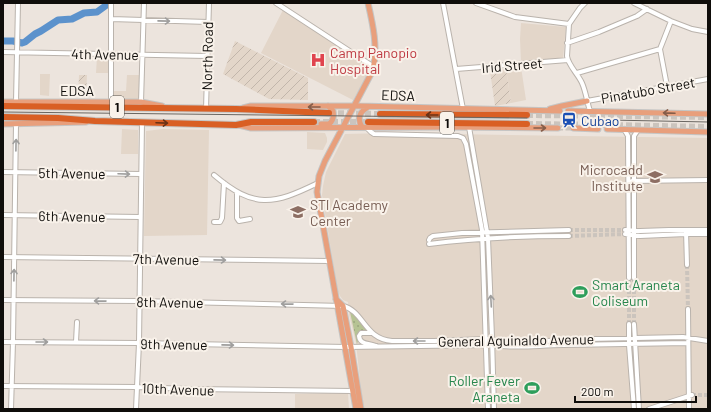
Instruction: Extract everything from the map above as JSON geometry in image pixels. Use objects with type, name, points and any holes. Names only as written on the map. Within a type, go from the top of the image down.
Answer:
[{"type":"highway","name":"EDSA","points":[[3,106],[236,109],[329,113]]},
{"type":"highway","name":"EDSA","points":[[380,114],[527,115]]},
{"type":"highway","name":"EDSA","points":[[3,118],[58,118],[95,121],[236,125],[251,122],[314,125]]},
{"type":"highway","name":"EDSA","points":[[366,126],[527,124]]},
{"type":"main road","points":[[361,409],[340,306],[336,298],[317,197],[318,183],[322,167],[374,67],[376,44],[368,3]]},
{"type":"main road","points":[[547,110],[555,107],[588,101]]},
{"type":"main road","name":"EDSA","points":[[3,102],[142,102],[175,108]]},
{"type":"main road","name":"EDSA","points":[[236,109],[251,106],[353,106],[560,111]]},
{"type":"main road","points":[[314,125],[328,124],[331,122],[333,112],[328,106]]},
{"type":"main road","points":[[366,126],[359,120],[360,114],[363,110],[369,107]]},
{"type":"main road","points":[[699,114],[708,109]]},
{"type":"main road","points":[[568,111],[708,114]]},
{"type":"main road","name":"EDSA","points":[[3,124],[77,123],[95,121]]},
{"type":"main road","name":"EDSA","points":[[314,125],[331,127],[558,128]]},
{"type":"main road","points":[[331,127],[337,136]]},
{"type":"main road","points":[[573,128],[598,129]]},
{"type":"main road","points":[[607,129],[707,131]]},
{"type":"main road","points":[[348,347],[352,391],[356,409]]},
{"type":"street","points":[[16,102],[18,3]]},
{"type":"street","points":[[111,102],[112,3]]},
{"type":"street","points":[[142,102],[144,3]]},
{"type":"street","name":"North Road","points":[[206,109],[209,3]]},
{"type":"street","points":[[276,3],[374,67]]},
{"type":"street","points":[[282,7],[286,3]]},
{"type":"street","points":[[443,3],[463,109]]},
{"type":"street","points":[[476,3],[515,17],[569,24]]},
{"type":"street","points":[[585,3],[569,24],[567,43],[568,60],[577,73],[583,86],[590,111]]},
{"type":"street","points":[[634,3],[671,21],[708,32]]},
{"type":"street","points":[[567,43],[638,16],[646,9]]},
{"type":"street","points":[[111,19],[208,22]]},
{"type":"street","points":[[667,86],[660,48],[671,21]]},
{"type":"street","points":[[577,73],[660,48]]},
{"type":"street","name":"4th Avenue","points":[[3,52],[207,56]]},
{"type":"street","name":"Irid Street","points":[[456,69],[568,60]]},
{"type":"street","name":"Pinatubo Street","points":[[588,101],[708,79]]},
{"type":"street","points":[[136,409],[139,343],[142,122]]},
{"type":"street","points":[[11,409],[16,124]]},
{"type":"street","points":[[366,126],[374,134],[456,135],[463,138],[466,144],[482,233],[488,409]]},
{"type":"street","points":[[469,127],[488,238],[494,409]]},
{"type":"street","points":[[624,129],[628,136],[627,232],[629,278]]},
{"type":"street","points":[[634,278],[634,136],[638,130]]},
{"type":"street","points":[[628,138],[634,138]]},
{"type":"street","name":"5th Avenue","points":[[3,172],[141,174]]},
{"type":"street","points":[[214,175],[237,192],[249,198],[266,200],[285,198],[318,183]]},
{"type":"street","points":[[628,182],[708,180]]},
{"type":"street","points":[[214,222],[220,222],[222,218],[224,183]]},
{"type":"street","points":[[237,192],[238,221],[250,219]]},
{"type":"street","name":"6th Avenue","points":[[3,215],[140,217]]},
{"type":"street","points":[[569,236],[488,238],[429,242],[432,236],[462,233],[570,230]]},
{"type":"street","points":[[627,232],[686,232],[708,230]]},
{"type":"street","points":[[686,232],[708,234]]},
{"type":"street","points":[[686,232],[686,265]]},
{"type":"street","name":"7th Avenue","points":[[3,257],[329,261]]},
{"type":"street","name":"8th Avenue","points":[[3,300],[340,306]]},
{"type":"street","name":"General Aguinaldo Avenue","points":[[340,306],[347,307],[354,312],[371,333],[382,339],[392,341],[486,339],[526,342],[629,338],[688,340]]},
{"type":"street","points":[[688,309],[689,409]]},
{"type":"street","points":[[76,342],[77,322]]},
{"type":"street","points":[[629,324],[629,345],[634,409]]},
{"type":"street","points":[[634,324],[639,409]]},
{"type":"street","points":[[371,333],[361,333],[359,340],[361,342],[379,347]]},
{"type":"street","name":"General Aguinaldo Avenue","points":[[348,347],[492,345],[531,347],[562,345],[629,345],[692,339],[708,341]]},
{"type":"street","name":"9th Avenue","points":[[3,342],[348,347]]},
{"type":"street","name":"10th Avenue","points":[[3,386],[352,391]]},
{"type":"street","points":[[649,409],[690,395]]},
{"type":"shaded area","name":"Camp Panopio Hospital","points":[[283,10],[372,67],[353,100],[261,53]]},
{"type":"shaded area","points":[[521,23],[566,27],[563,58],[521,62]]},
{"type":"shaded area","points":[[235,41],[308,78],[308,100],[269,99],[223,74]]},
{"type":"shaded area","points":[[97,57],[110,57],[109,73],[96,73]]},
{"type":"shaded area","points":[[521,67],[526,100],[511,103],[506,68]]},
{"type":"shaded area","points":[[506,68],[511,103],[495,106],[490,71]]},
{"type":"shaded area","points":[[40,74],[50,74],[49,96],[40,95]]},
{"type":"shaded area","points":[[79,75],[87,75],[86,96],[78,96]]},
{"type":"shaded area","points":[[127,75],[139,75],[139,99],[114,99],[114,91],[126,91]]},
{"type":"shaded area","points":[[122,129],[138,130],[138,154],[121,154]]},
{"type":"shaded area","points":[[163,129],[209,130],[207,235],[144,236],[146,131]]},
{"type":"shaded area","points":[[307,132],[325,133],[327,142],[323,150],[307,149]]},
{"type":"shaded area","points":[[388,133],[708,138],[708,409],[363,409],[356,343],[349,314],[348,302],[343,300],[338,292],[322,195],[326,172],[345,134]]},
{"type":"shaded area","points":[[348,393],[349,409],[295,409],[295,394]]},
{"type":"green space","points":[[350,312],[355,315],[368,331],[363,331],[359,334],[357,344]]},
{"type":"waterway","points":[[3,41],[25,42],[58,20],[72,19],[84,13],[97,12],[108,4]]},
{"type":"tunnel","points":[[329,113],[380,114]]},
{"type":"tunnel","points":[[527,115],[708,117]]},
{"type":"tunnel","points":[[314,122],[368,122]]},
{"type":"tunnel","points":[[527,124],[708,127]]},
{"type":"tunnel","points":[[558,128],[573,128]]},
{"type":"tunnel","points":[[569,230],[625,230]]},
{"type":"tunnel","points":[[569,236],[625,234]]},
{"type":"tunnel","points":[[687,265],[688,309]]},
{"type":"tunnel","points":[[629,278],[629,324]]},
{"type":"tunnel","points":[[634,278],[634,324]]},
{"type":"tunnel","points":[[692,395],[708,395]]},
{"type":"tram line","points":[[3,112],[527,118]]},
{"type":"tram line","points":[[609,120],[708,122]]},
{"type":"place","name":"Camp Panopio Hospital","points":[[318,60]]},
{"type":"place","name":"Cubao","points":[[569,120]]},
{"type":"place","name":"Microcadd Institute","points":[[655,177]]},
{"type":"place","name":"STI Academy Center","points":[[298,212]]},
{"type":"place","name":"Smart Araneta Coliseum","points":[[580,292]]},
{"type":"place","name":"Roller Fever Araneta","points":[[532,388]]}]
